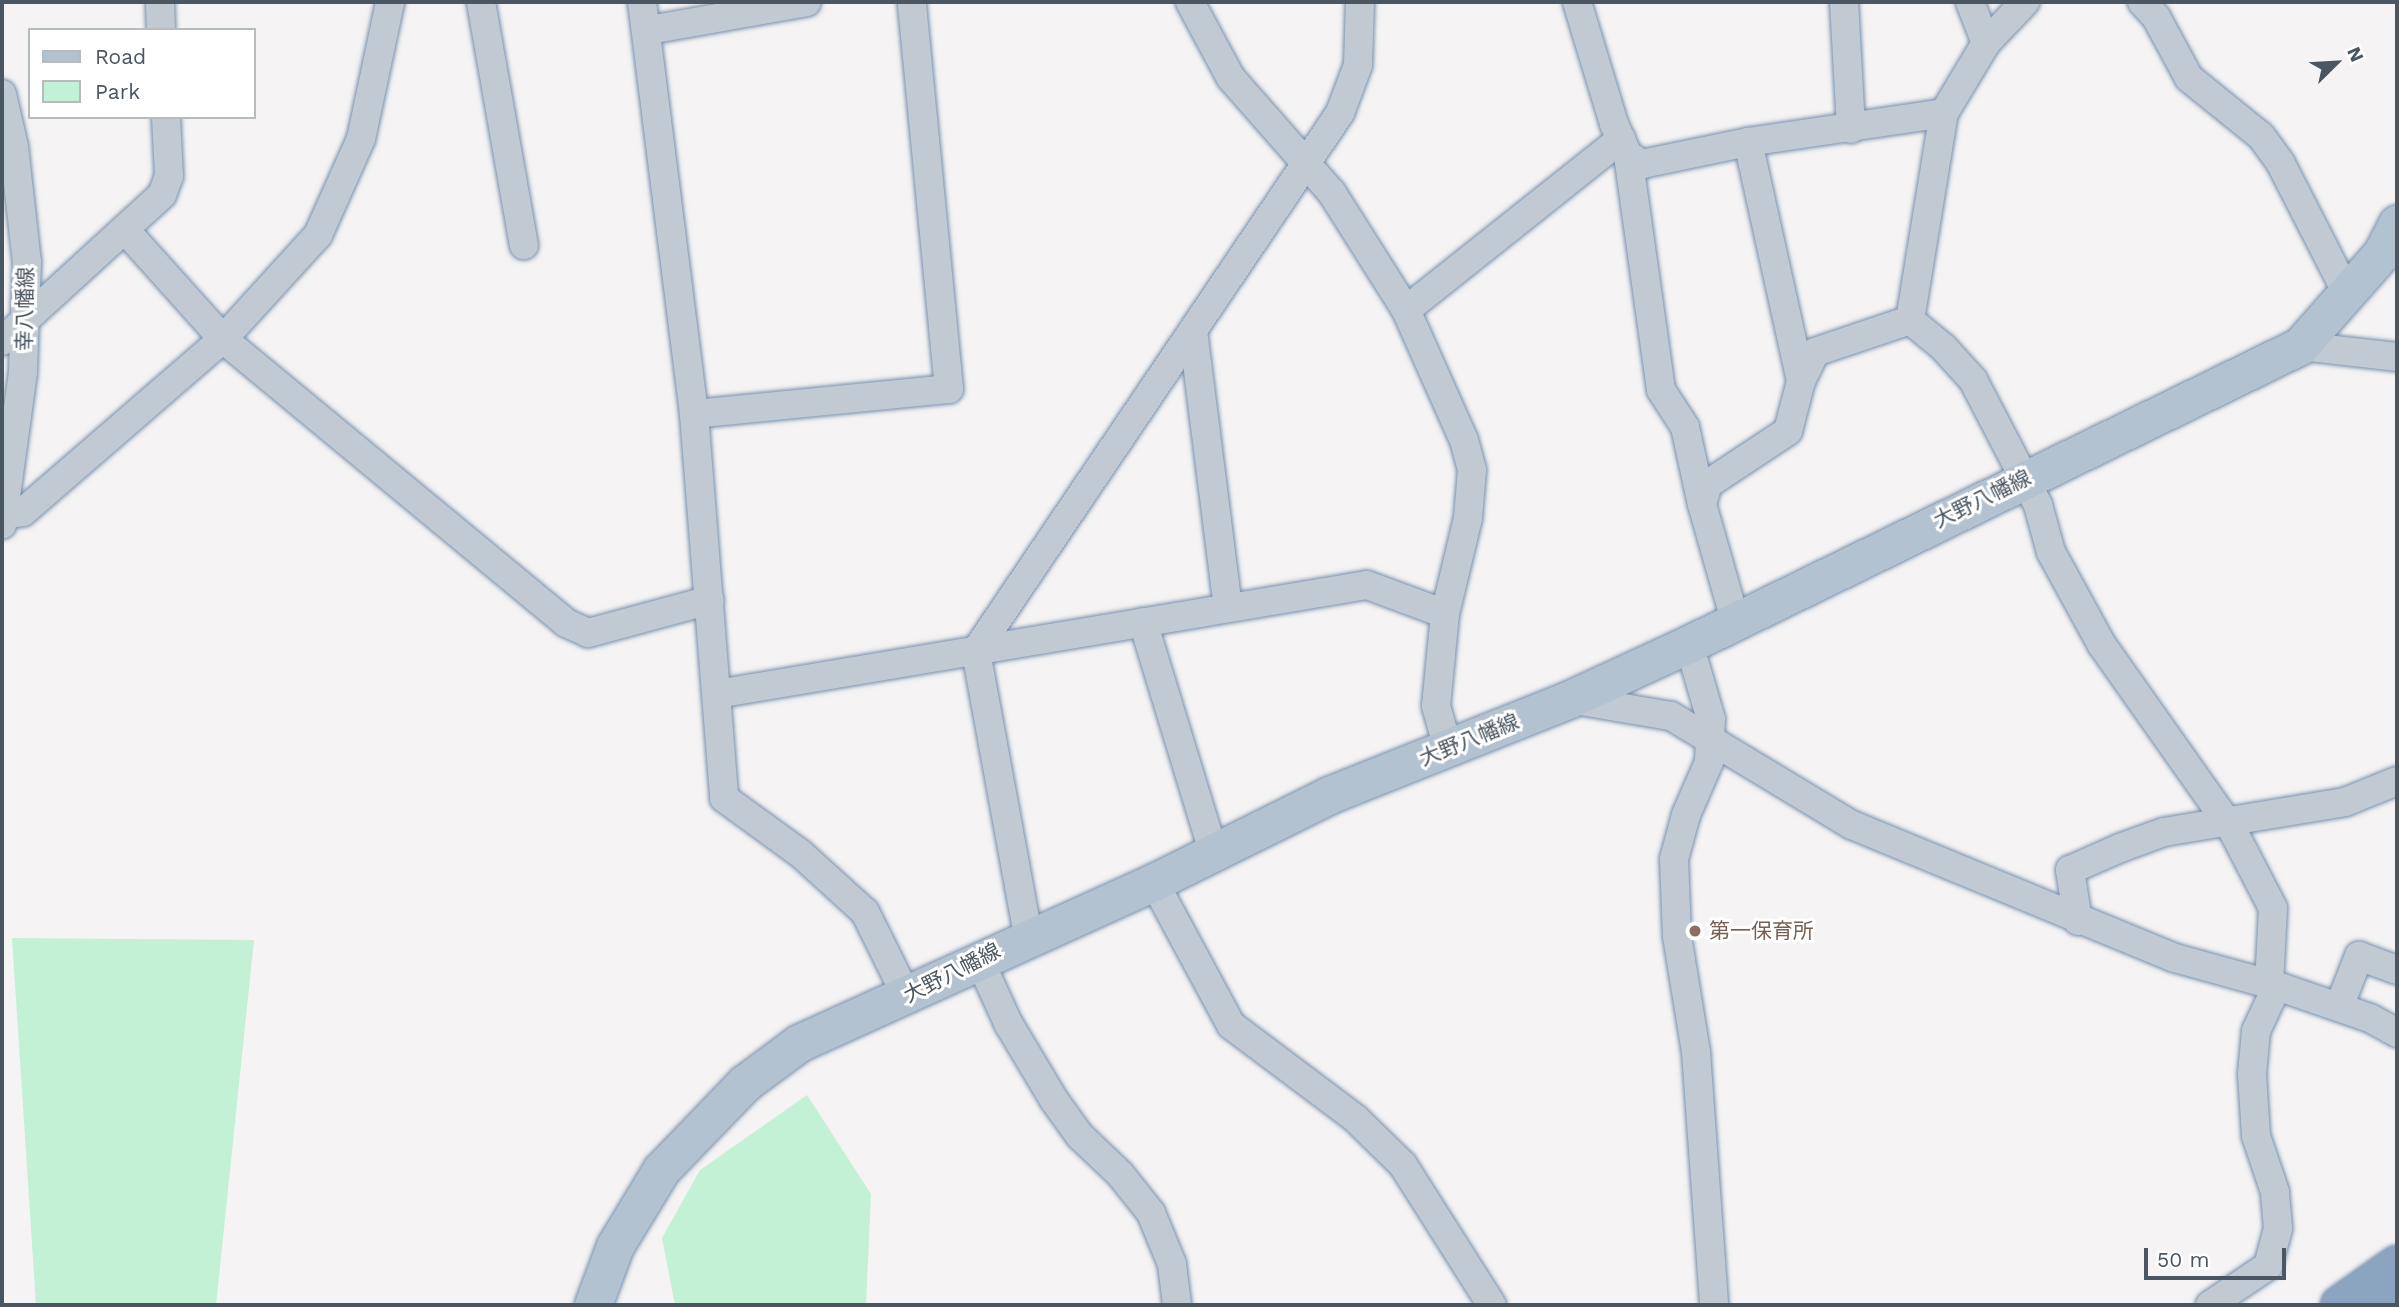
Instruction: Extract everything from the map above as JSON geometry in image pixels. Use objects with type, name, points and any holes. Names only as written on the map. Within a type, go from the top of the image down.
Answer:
[{"type":"highway","points":[[2340,1305],[2397,1265]]},
{"type":"highway","points":[[2387,1305],[2397,1299]]},
{"type":"main road","name":"大野八幡線","points":[[593,1305],[615,1245],[661,1170],[701,1125],[745,1083],[799,1043],[907,997],[1028,935],[1154,882],[1329,795],[1570,699],[1689,644],[2023,478],[2300,346],[2382,253],[2397,225]]},
{"type":"street","points":[[160,2],[162,28]]},
{"type":"street","points":[[3,520],[23,512],[223,339],[318,235],[334,206],[361,139],[390,2]]},
{"type":"street","points":[[481,2],[524,245]]},
{"type":"street","points":[[642,2],[649,30],[694,414],[724,798],[800,854],[865,912],[907,997]]},
{"type":"street","points":[[649,30],[807,2]]},
{"type":"street","points":[[694,414],[949,389],[912,2]]},
{"type":"street","points":[[1190,2],[1231,78],[1306,166],[1332,192],[1406,310],[1464,440],[1472,470],[1468,518],[1445,614],[1436,706],[1448,748]]},
{"type":"street","points":[[1028,935],[976,651],[1340,113],[1358,65],[1360,2]]},
{"type":"street","points":[[1577,2],[1624,147],[1661,390],[1685,427],[1702,504],[1735,620]]},
{"type":"street","points":[[1844,2],[1851,129]]},
{"type":"street","points":[[1970,2],[1986,43]]},
{"type":"street","points":[[1910,320],[1944,113],[1986,43],[2025,2]]},
{"type":"street","points":[[2142,2],[2155,17],[2189,78],[2268,145],[2341,281],[2351,289]]},
{"type":"street","name":"幸八幡線","points":[[2,94],[14,147],[27,262],[26,319],[3,520]]},
{"type":"street","points":[[1624,147],[1642,164],[1748,142],[1851,129],[1944,113]]},
{"type":"street","points":[[2,341],[162,195],[169,176],[166,119]]},
{"type":"street","points":[[1748,142],[1801,381]]},
{"type":"street","points":[[1406,310],[1624,147]]},
{"type":"street","points":[[125,231],[223,339],[566,623],[589,633],[710,600]]},
{"type":"street","points":[[1702,504],[1708,484],[1788,431],[1801,381],[1815,352],[1910,320]]},
{"type":"street","points":[[1910,320],[1943,346],[1973,380],[2038,505],[2051,552],[2102,645],[2228,822],[2273,908],[2273,985],[2256,1031],[2252,1074],[2256,1136],[2275,1192],[2278,1228],[2268,1266],[2210,1305]]},
{"type":"street","points":[[1193,331],[1228,608]]},
{"type":"street","points":[[2300,346],[2397,357]]},
{"type":"street","points":[[717,695],[1367,585],[1445,614]]},
{"type":"street","points":[[1143,622],[1213,851]]},
{"type":"street","points":[[1689,644],[1710,719],[1709,762],[1686,815],[1674,859],[1677,936],[1696,1052],[1712,1228],[1714,1305]]},
{"type":"street","points":[[1570,699],[1671,716],[1852,825],[2078,921],[2175,958],[2273,985],[2339,1007],[2397,1033]]},
{"type":"street","points":[[2078,921],[2070,870],[2164,832],[2345,802],[2397,781]]},
{"type":"street","points":[[1154,882],[1231,1026],[1356,1119],[1403,1165],[1492,1305]]},
{"type":"street","points":[[2339,1007],[2359,956],[2397,970]]},
{"type":"street","points":[[979,958],[1008,1023],[1054,1100],[1080,1136],[1120,1174],[1151,1213],[1172,1264],[1177,1305]]},
{"type":"green space","points":[[12,938],[254,940],[216,1305],[36,1305]]},
{"type":"green space","points":[[807,1095],[871,1194],[866,1305],[675,1305],[662,1238],[700,1170]]},
{"type":"place","name":"第一保育所","points":[[1695,931]]}]
